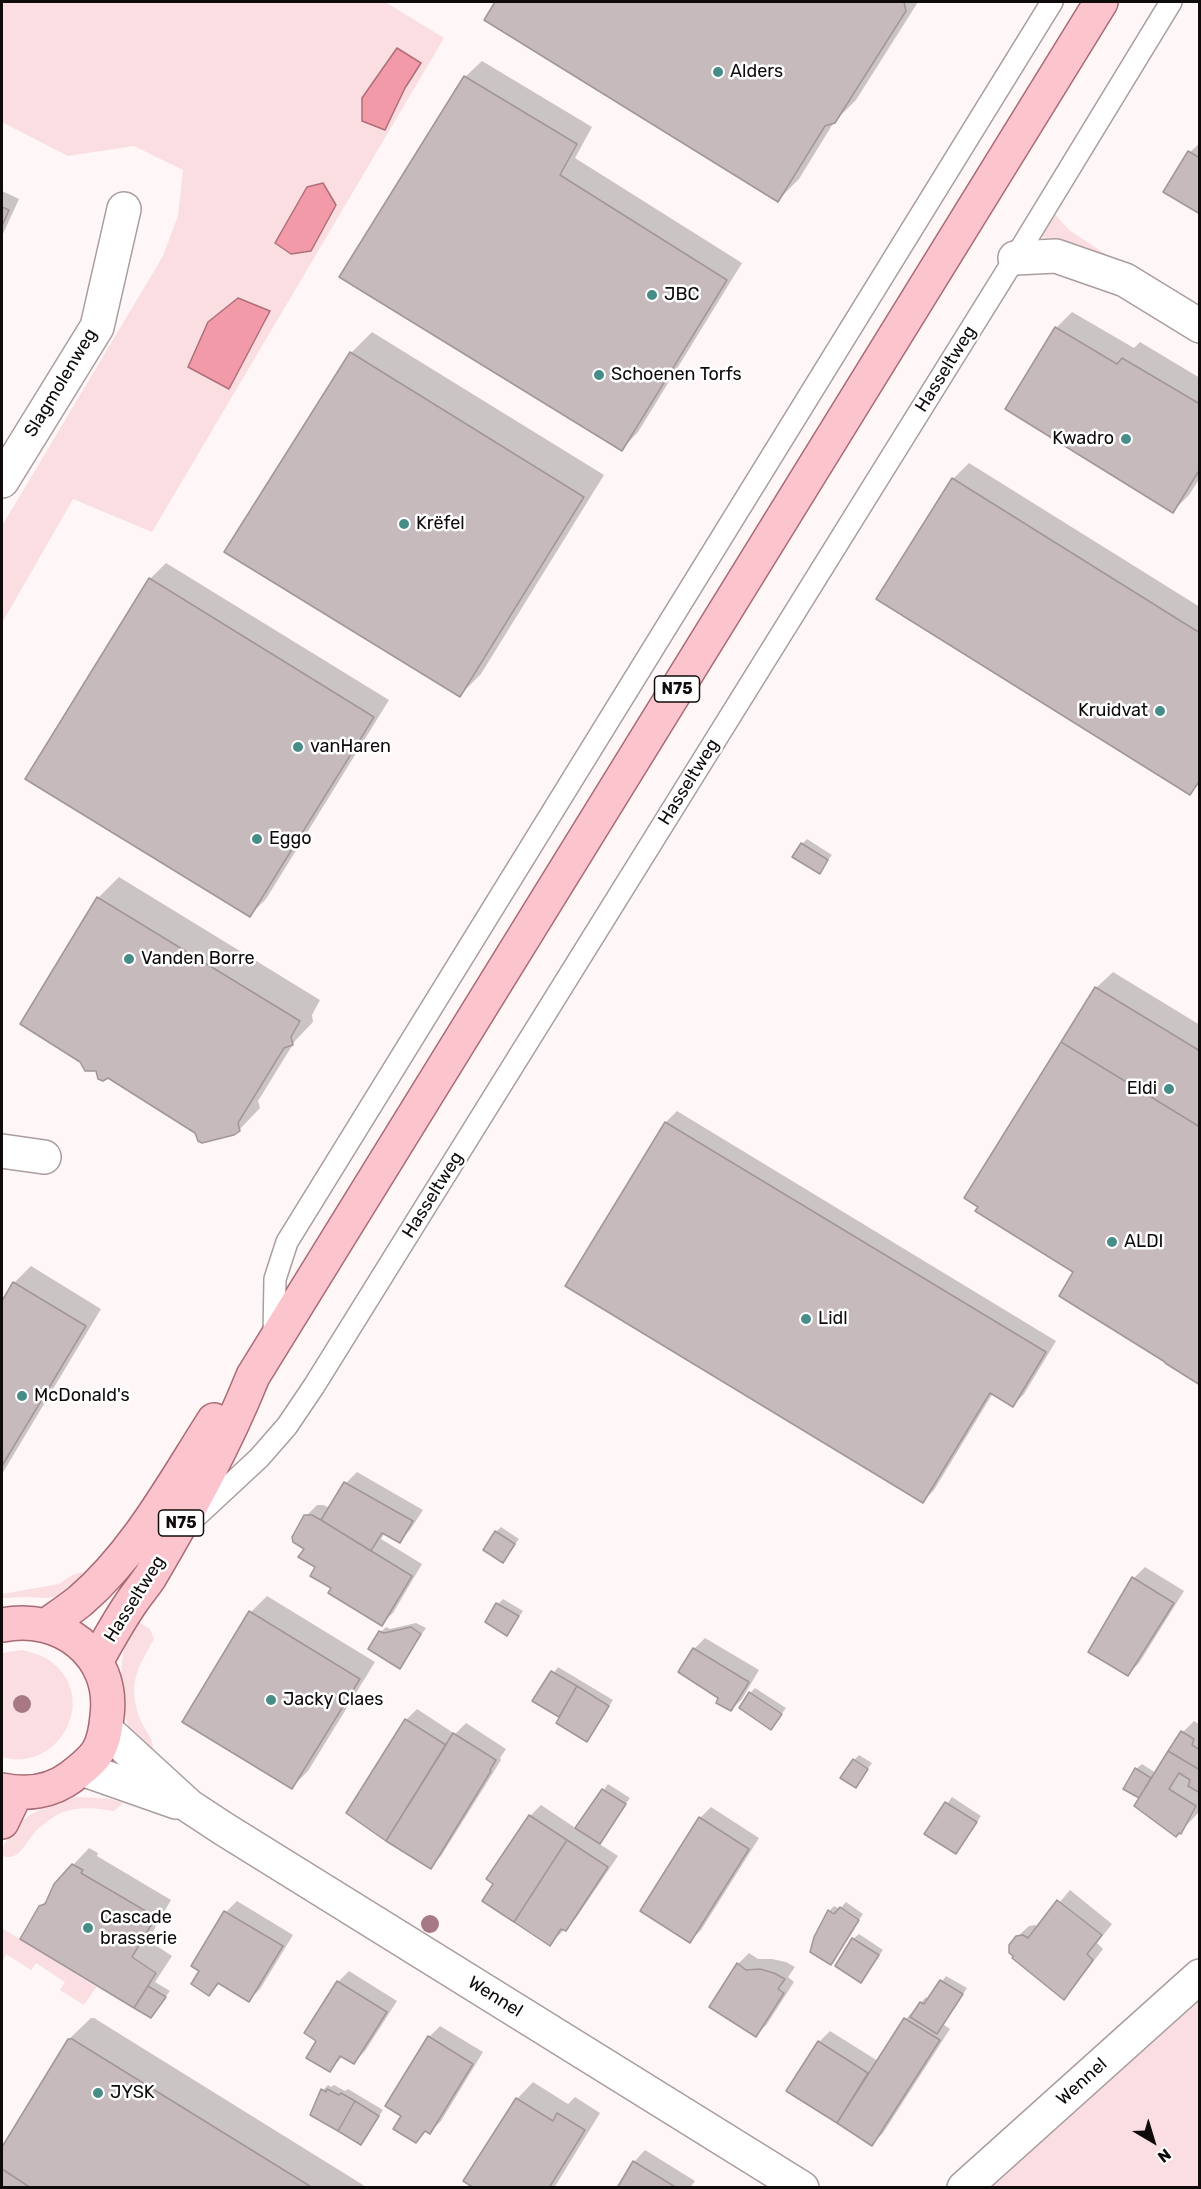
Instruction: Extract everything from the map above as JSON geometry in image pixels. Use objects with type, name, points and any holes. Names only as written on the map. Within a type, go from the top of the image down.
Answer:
[{"type":"main road","name":"Hasseltweg","points":[[47,1624],[80,1601],[116,1564],[153,1515],[215,1417],[253,1376],[1101,2]]},
{"type":"main road","name":"Hasseltweg","points":[[96,1662],[108,1639],[174,1536],[232,1428],[253,1376]]},
{"type":"main road","name":"Hasseltweg","points":[[2,1625],[18,1622],[47,1624],[83,1645],[96,1662],[106,1684],[109,1706],[106,1730],[98,1752],[82,1769],[62,1784],[40,1791],[9,1791],[2,1822]]},
{"type":"street","name":"Slagmolenweg","points":[[2,481],[97,327],[124,209]]},
{"type":"street","points":[[1015,258],[1056,256],[1125,280],[1200,326]]},
{"type":"street","points":[[2,1151],[44,1157]]},
{"type":"street","name":"Wennel","points":[[106,1730],[189,1806],[802,2187]]},
{"type":"street","name":"Wennel","points":[[82,1769],[189,1806]]},
{"type":"street","name":"Wennel","points":[[964,2187],[1200,1976]]},
{"type":"lane","points":[[273,1345],[275,1279],[287,1242],[1052,2]]},
{"type":"lane","name":"Hasseltweg","points":[[174,1536],[260,1458],[287,1426],[307,1396],[1015,258],[1171,2]]},
{"type":"shaded area","points":[[2,2],[385,2],[444,38],[152,532],[73,499],[2,623],[2,526],[163,256],[178,216],[183,170],[134,146],[68,156],[2,122]]},
{"type":"shaded area","points":[[397,48],[421,63],[405,88],[385,130],[362,121],[362,98]]},
{"type":"shaded area","points":[[323,183],[336,205],[311,251],[291,254],[275,243],[307,187]]},
{"type":"shaded area","points":[[1052,211],[1069,230],[1119,263],[1116,267],[1078,247],[1037,236]]},
{"type":"shaded area","points":[[238,298],[270,311],[229,389],[188,367],[208,322]]},
{"type":"shaded area","points":[[82,1572],[87,1579],[68,1593],[49,1598],[2,1598],[2,1594],[59,1584],[72,1575]]},
{"type":"shaded area","points":[[139,1622],[150,1629],[154,1639],[138,1670],[134,1684],[139,1716],[152,1742],[150,1757],[137,1742],[130,1729],[121,1689],[124,1648],[129,1635]]},
{"type":"shaded area","points":[[22,1650],[44,1657],[55,1665],[67,1681],[72,1698],[71,1715],[65,1731],[54,1745],[39,1755],[22,1759],[2,1757],[2,1653]]},
{"type":"shaded area","points":[[77,1797],[111,1799],[123,1803],[114,1811],[84,1808],[62,1813],[38,1829],[18,1854],[2,1856],[5,1842],[21,1821],[47,1807]]},
{"type":"shaded area","points":[[2,1928],[96,1987],[84,2005],[60,1990],[65,1982],[36,1963],[31,1970],[6,1954],[2,1962]]},
{"type":"shaded area","points":[[1199,1987],[1199,2187],[974,2187]]},
{"type":"building","name":"Alders","points":[[495,2],[904,2],[906,11],[835,123],[825,126],[778,202],[484,20]]},
{"type":"building","points":[[464,76],[577,144],[560,175],[727,280],[622,451],[339,277]]},
{"type":"building","points":[[1188,151],[1200,158],[1200,214],[1163,192]]},
{"type":"building","points":[[2,207],[9,210],[2,226]]},
{"type":"building","name":"Kwadro","points":[[1055,327],[1117,364],[1122,358],[1200,404],[1200,469],[1173,513],[1005,409]]},
{"type":"building","name":"Krëfel","points":[[350,352],[584,497],[460,697],[224,552]]},
{"type":"building","points":[[952,478],[1200,633],[1200,780],[1190,795],[876,599]]},
{"type":"building","points":[[149,578],[374,717],[250,917],[25,779]]},
{"type":"building","points":[[801,843],[828,860],[820,874],[792,857]]},
{"type":"building","name":"Vanden Borre","points":[[97,897],[300,1021],[291,1037],[293,1045],[284,1048],[238,1123],[240,1131],[234,1135],[202,1143],[198,1141],[195,1133],[108,1078],[103,1081],[98,1079],[96,1071],[85,1071],[80,1062],[20,1024]]},
{"type":"building","name":"Eldi","points":[[1095,987],[1200,1051],[1200,1127],[1061,1042]]},
{"type":"building","name":"ALDI","points":[[1061,1042],[1200,1127],[1200,1385],[1059,1296],[1073,1272],[975,1211],[978,1207],[964,1198]]},
{"type":"building","name":"Lidl","points":[[665,1122],[1046,1352],[1013,1407],[990,1393],[923,1503],[565,1286]]},
{"type":"building","name":"McDonald's","points":[[13,1282],[86,1326],[2,1466],[2,1301]]},
{"type":"building","points":[[344,1482],[413,1521],[400,1543],[382,1533],[371,1551],[321,1520]]},
{"type":"building","points":[[304,1515],[312,1515],[321,1520],[412,1576],[382,1626],[328,1593],[331,1588],[310,1576],[315,1567],[298,1557],[304,1549],[293,1542],[292,1537]]},
{"type":"building","points":[[495,1531],[515,1544],[503,1563],[483,1550]]},
{"type":"building","points":[[1132,1577],[1174,1603],[1128,1676],[1088,1652]]},
{"type":"building","points":[[496,1603],[519,1616],[507,1636],[485,1622]]},
{"type":"building","name":"Jacky Claes","points":[[249,1611],[360,1679],[292,1789],[182,1722]]},
{"type":"building","points":[[411,1627],[421,1634],[400,1669],[368,1649],[379,1631],[384,1633]]},
{"type":"building","points":[[693,1648],[749,1682],[731,1711],[716,1703],[718,1698],[678,1672]]},
{"type":"building","points":[[551,1671],[577,1686],[559,1717],[532,1701]]},
{"type":"building","points":[[577,1686],[609,1706],[587,1742],[556,1723]]},
{"type":"building","points":[[749,1692],[782,1714],[771,1730],[739,1708]]},
{"type":"building","points":[[405,1719],[446,1745],[386,1841],[346,1813]]},
{"type":"building","points":[[1181,1731],[1194,1739],[1192,1745],[1200,1750],[1200,1770],[1168,1751]]},
{"type":"building","points":[[453,1733],[496,1760],[431,1869],[386,1841]]},
{"type":"building","points":[[1168,1751],[1200,1770],[1200,1793],[1188,1786],[1190,1780],[1179,1773],[1169,1789],[1196,1806],[1181,1834],[1179,1833],[1176,1837],[1134,1806]]},
{"type":"building","points":[[853,1759],[868,1769],[856,1788],[840,1778]]},
{"type":"building","points":[[1135,1768],[1151,1778],[1139,1798],[1123,1789]]},
{"type":"building","points":[[602,1789],[626,1804],[600,1844],[575,1828]]},
{"type":"building","points":[[945,1802],[977,1822],[956,1854],[924,1834]]},
{"type":"building","points":[[529,1815],[567,1840],[514,1922],[482,1901],[493,1884],[486,1879]]},
{"type":"building","points":[[699,1817],[749,1849],[690,1943],[640,1911]]},
{"type":"building","points":[[567,1840],[608,1867],[566,1931],[561,1929],[550,1946],[514,1922]]},
{"type":"building","name":"Cascade brasserie","points":[[72,1864],[83,1870],[81,1873],[156,1917],[132,1957],[156,1973],[134,2008],[20,1939],[39,1906],[45,1904],[54,1884]]},
{"type":"building","points":[[1057,1900],[1102,1935],[1087,1954],[1093,1960],[1064,2000],[1012,1958],[1013,1956],[1009,1953],[1009,1945],[1016,1936],[1023,1935],[1028,1938]]},
{"type":"building","points":[[840,1907],[859,1920],[831,1965],[810,1952],[814,1937],[828,1910],[834,1914]]},
{"type":"building","points":[[224,1911],[283,1946],[249,2002],[218,1983],[209,1996],[191,1984],[199,1971],[191,1966]]},
{"type":"building","points":[[852,1938],[879,1955],[861,1983],[835,1966]]},
{"type":"building","points":[[737,1963],[746,1970],[760,1969],[785,1979],[778,1989],[784,1993],[756,2037],[709,2007]]},
{"type":"building","points":[[940,1980],[963,1994],[937,2034],[910,2017],[920,2002],[924,2004]]},
{"type":"building","points":[[337,1981],[387,2012],[354,2064],[340,2056],[330,2072],[306,2058],[316,2041],[304,2033]]},
{"type":"building","points":[[148,1986],[166,1997],[151,2018],[134,2008]]},
{"type":"building","points":[[904,2018],[940,2040],[872,2146],[837,2123]]},
{"type":"building","points":[[428,2036],[473,2064],[430,2134],[425,2131],[416,2143],[393,2129],[401,2116],[385,2106]]},
{"type":"building","name":"JYSK","points":[[68,2039],[72,2039],[313,2188],[31,2188],[2,2169],[2,2147]]},
{"type":"building","points":[[818,2041],[868,2073],[837,2123],[786,2091]]},
{"type":"building","points":[[321,2089],[326,2092],[327,2089],[339,2095],[341,2093],[355,2101],[338,2131],[310,2115]]},
{"type":"building","points":[[516,2098],[553,2121],[557,2113],[585,2130],[549,2188],[474,2188],[463,2181]]},
{"type":"building","points":[[355,2101],[379,2116],[361,2145],[338,2131]]},
{"type":"building","points":[[633,2161],[677,2188],[617,2188]]},
{"type":"building","points":[[2,2169],[31,2188],[2,2188]]},
{"type":"place","name":"Alders","points":[[718,72]]},
{"type":"place","name":"JBC","points":[[652,295]]},
{"type":"place","name":"Schoenen Torfs","points":[[599,375]]},
{"type":"place","name":"Kwadro","points":[[1126,439]]},
{"type":"place","name":"Krëfel","points":[[404,524]]},
{"type":"place","name":"Kruidvat","points":[[1160,711]]},
{"type":"place","name":"vanHaren","points":[[298,747]]},
{"type":"place","name":"Eggo","points":[[257,839]]},
{"type":"place","name":"Vanden Borre","points":[[129,959]]},
{"type":"place","name":"Eldi","points":[[1169,1089]]},
{"type":"place","name":"ALDI","points":[[1112,1242]]},
{"type":"place","name":"Lidl","points":[[806,1319]]},
{"type":"place","name":"McDonald's","points":[[22,1396]]},
{"type":"place","name":"Jacky Claes","points":[[271,1700]]},
{"type":"place","name":"Cascade brasserie","points":[[88,1928]]},
{"type":"place","name":"JYSK","points":[[98,2093]]}]
